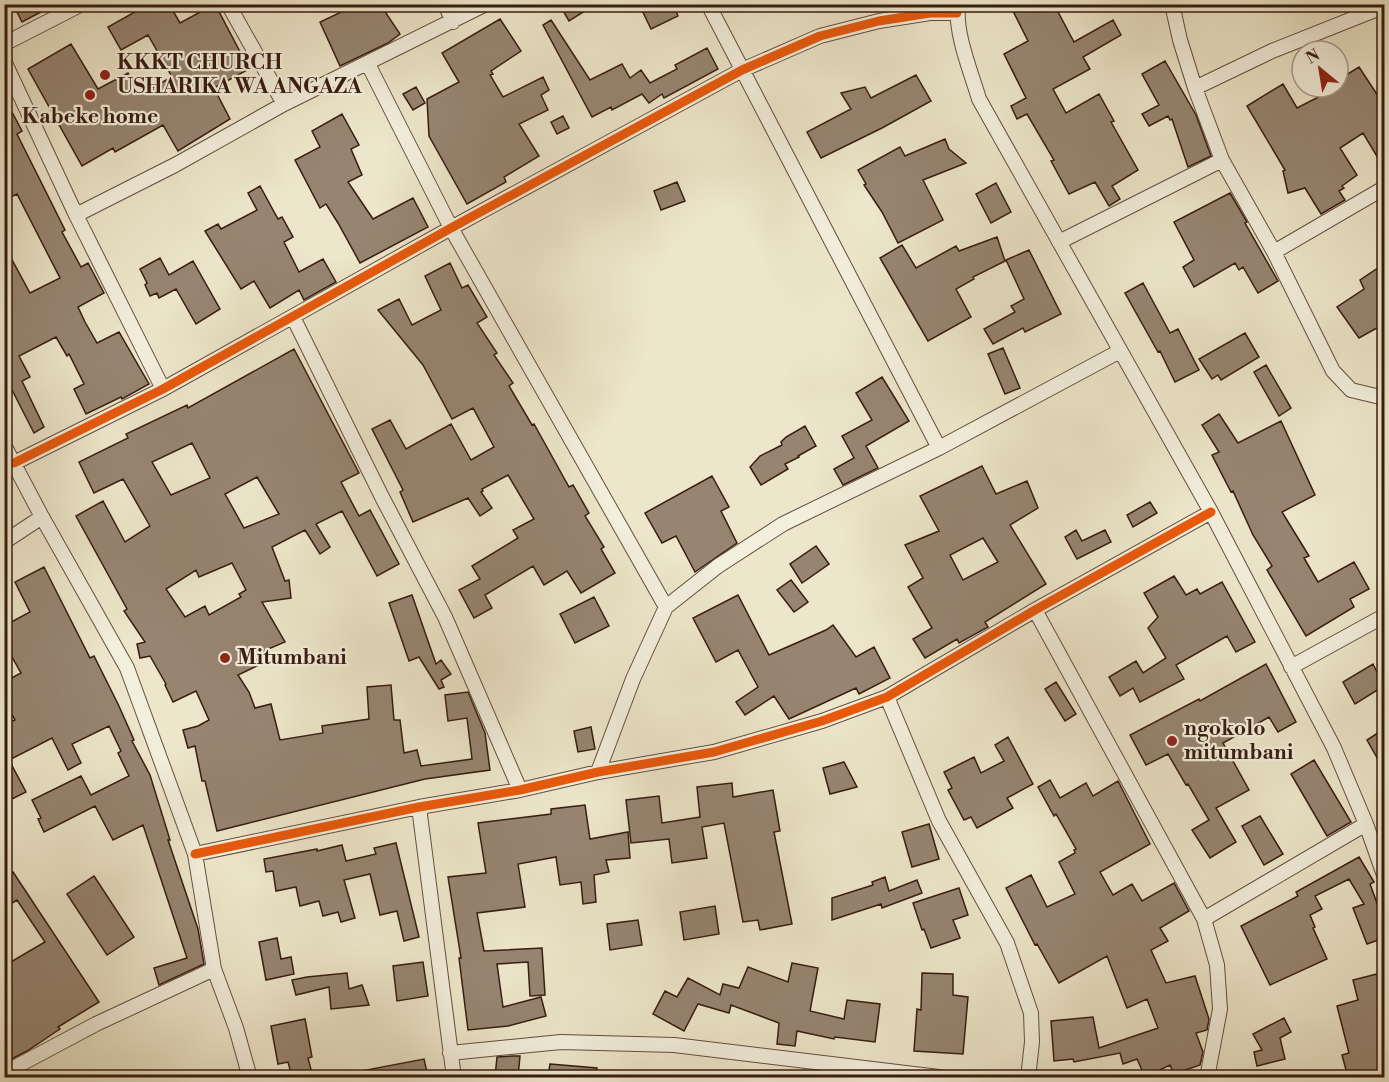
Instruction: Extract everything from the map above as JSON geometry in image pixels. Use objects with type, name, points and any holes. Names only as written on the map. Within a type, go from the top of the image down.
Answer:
[{"type":"street","points":[[4,44],[82,4]]},
{"type":"street","points":[[228,4],[284,104]]},
{"type":"street","points":[[445,4],[453,22]]},
{"type":"street","points":[[76,215],[175,165],[284,104],[486,4]]},
{"type":"street","points":[[708,4],[939,448]]},
{"type":"street","points":[[1172,4],[1195,88],[1222,160],[1274,252],[1333,371],[1351,390],[1376,396],[1384,394]]},
{"type":"street","points":[[14,463],[163,389],[451,228],[742,70],[820,36],[879,21],[958,9],[964,48],[979,99],[1211,512],[1334,748],[1366,824],[1384,875]]},
{"type":"street","points":[[1195,88],[1272,51],[1381,9]]},
{"type":"street","points":[[4,61],[76,215],[163,389]]},
{"type":"street","points":[[368,64],[451,228],[666,607]]},
{"type":"street","points":[[1059,242],[1222,160]]},
{"type":"street","points":[[1274,252],[1384,188]]},
{"type":"street","points":[[292,317],[445,617],[520,790]]},
{"type":"street","points":[[598,772],[633,679],[666,607],[718,566],[783,524],[939,448],[1120,351]]},
{"type":"street","points":[[4,445],[127,668],[195,854],[214,969],[236,1029],[250,1077]]},
{"type":"street","points":[[195,854],[419,807],[714,752],[822,721],[887,697],[1035,610],[1211,512]]},
{"type":"street","points":[[4,542],[42,517]]},
{"type":"street","points":[[1035,610],[1204,919],[1217,965],[1220,1009],[1207,1077]]},
{"type":"street","points":[[1291,667],[1384,616]]},
{"type":"street","points":[[887,697],[939,821],[1007,943],[1031,1013],[1032,1042],[1028,1077]]},
{"type":"street","points":[[419,807],[454,1077]]},
{"type":"street","points":[[1204,919],[1366,824]]},
{"type":"street","points":[[4,1073],[96,1024],[214,969]]},
{"type":"street","points":[[450,1053],[561,1042],[674,1045],[946,1077]]},
{"type":"building","points":[[13,4],[56,4],[22,22]]},
{"type":"building","points":[[149,4],[169,4],[180,23],[215,4],[249,69],[214,88],[230,119],[178,151],[163,125],[115,152],[113,148],[82,166],[28,69],[71,44],[98,89],[128,73],[139,95],[172,77],[148,35],[121,50],[108,27]]},
{"type":"building","points":[[358,4],[380,4],[400,34],[388,43],[340,66],[320,22]]},
{"type":"building","points":[[559,4],[596,4],[569,21]]},
{"type":"building","points":[[639,4],[673,4],[678,16],[651,29]]},
{"type":"building","points":[[1014,4],[1051,4],[1058,12],[1074,42],[1113,20],[1121,35],[1083,57],[1090,69],[1053,89],[1066,113],[1099,94],[1114,121],[1111,122],[1138,170],[1112,186],[1120,199],[1109,206],[1095,182],[1069,194],[1051,161],[1054,160],[1027,114],[1017,119],[1011,106],[1026,98],[1004,54],[1028,41],[1014,13]]},
{"type":"building","points":[[500,19],[521,51],[491,71],[493,74],[490,75],[503,97],[543,77],[549,90],[541,95],[548,110],[519,124],[539,156],[504,177],[506,182],[467,204],[429,136],[427,99],[459,82],[442,53]]},
{"type":"building","points":[[551,20],[590,80],[622,64],[630,78],[641,70],[650,83],[677,69],[675,65],[707,48],[718,69],[664,98],[662,94],[649,103],[642,94],[612,110],[611,107],[592,117],[543,25]]},
{"type":"building","points":[[1165,61],[1196,115],[1211,156],[1188,167],[1172,119],[1170,120],[1168,116],[1149,126],[1142,114],[1159,105],[1142,74]]},
{"type":"building","points":[[1359,67],[1384,105],[1384,168],[1363,133],[1340,148],[1357,175],[1339,191],[1345,200],[1321,214],[1305,188],[1288,193],[1283,171],[1285,170],[1247,106],[1283,84],[1297,108],[1315,99],[1350,99],[1350,73]]},
{"type":"building","points":[[916,75],[931,101],[821,158],[807,132],[851,109],[841,93],[865,87],[871,98]]},
{"type":"building","points":[[416,87],[425,103],[413,110],[403,94]]},
{"type":"building","points":[[4,97],[22,131],[17,134],[65,230],[62,232],[81,267],[88,263],[104,293],[78,307],[85,322],[97,343],[119,332],[149,384],[122,399],[121,397],[86,414],[74,389],[84,384],[69,354],[67,356],[56,337],[19,356],[30,377],[22,381],[44,427],[34,433],[10,386],[4,389],[4,245],[30,293],[60,278],[17,194],[4,200]]},
{"type":"building","points":[[342,114],[359,145],[351,149],[362,175],[348,182],[373,219],[413,198],[428,227],[360,263],[326,204],[320,208],[295,160],[320,147],[312,131]]},
{"type":"building","points":[[563,116],[569,128],[557,134],[551,122]]},
{"type":"building","points":[[945,139],[949,149],[966,163],[923,180],[943,220],[898,243],[882,212],[864,185],[866,184],[858,170],[900,147],[905,156]]},
{"type":"building","points":[[677,182],[685,201],[661,210],[654,191]]},
{"type":"building","points":[[996,183],[1011,212],[991,223],[976,194]]},
{"type":"building","points":[[260,186],[278,219],[282,217],[293,237],[284,242],[299,272],[323,259],[336,282],[304,300],[299,290],[270,308],[254,281],[241,289],[205,231],[218,224],[221,229],[257,210],[248,193]]},
{"type":"building","points":[[1230,193],[1278,281],[1258,293],[1243,267],[1239,270],[1235,263],[1194,287],[1183,267],[1194,260],[1174,222]]},
{"type":"building","points":[[997,237],[1005,261],[973,277],[974,279],[956,289],[971,317],[928,341],[880,258],[902,245],[916,268],[956,246],[959,251]]},
{"type":"building","points":[[1029,250],[1061,314],[1025,332],[1023,328],[993,344],[984,329],[1015,312],[1011,306],[1024,299],[1006,260]]},
{"type":"building","points":[[160,258],[169,275],[193,261],[220,309],[196,324],[176,289],[159,298],[157,293],[150,296],[140,269]]},
{"type":"building","points":[[450,263],[462,288],[468,285],[487,317],[477,323],[497,353],[494,355],[513,383],[509,386],[532,425],[534,424],[569,487],[573,485],[589,513],[585,516],[604,547],[601,549],[615,573],[581,593],[567,571],[544,585],[533,566],[485,595],[492,608],[474,618],[459,590],[480,579],[472,566],[518,538],[513,530],[534,519],[508,475],[482,489],[481,492],[492,508],[480,516],[468,498],[413,522],[400,492],[403,490],[372,429],[390,420],[406,449],[451,424],[471,460],[494,447],[473,408],[452,419],[423,365],[378,310],[399,299],[412,325],[441,310],[425,276]]},
{"type":"building","points":[[1384,264],[1384,324],[1359,338],[1337,307],[1364,289],[1360,280]]},
{"type":"building","points":[[1143,283],[1170,333],[1178,329],[1199,370],[1175,382],[1160,351],[1158,352],[1125,293]]},
{"type":"building","points":[[1245,333],[1259,357],[1221,380],[1218,375],[1212,379],[1199,359]]},
{"type":"building","points":[[1003,348],[1020,388],[1005,394],[988,354]]},
{"type":"building","points":[[294,349],[359,473],[341,482],[359,516],[370,510],[399,564],[377,576],[342,511],[316,524],[330,547],[320,554],[305,530],[272,547],[285,581],[289,580],[291,598],[262,602],[285,642],[254,655],[259,665],[238,675],[249,692],[255,708],[271,704],[280,740],[323,733],[322,726],[369,719],[367,687],[391,685],[394,720],[400,720],[404,753],[417,750],[421,766],[472,759],[467,718],[448,721],[445,695],[468,692],[485,733],[490,770],[425,779],[217,831],[205,781],[202,781],[195,746],[188,748],[183,730],[209,720],[196,691],[173,702],[150,656],[140,658],[137,644],[145,642],[124,611],[127,609],[76,516],[103,501],[125,542],[150,526],[123,479],[94,493],[79,462],[128,438],[126,434],[187,405],[188,408]],"holes":[[[192,443],[210,478],[171,495],[152,462]],[[257,477],[279,514],[244,528],[225,494]],[[232,563],[246,590],[239,594],[241,597],[209,615],[205,606],[185,617],[166,589],[196,570],[199,577]]]},
{"type":"building","points":[[1266,365],[1291,408],[1279,416],[1254,372]]},
{"type":"building","points":[[882,377],[909,421],[866,446],[878,468],[843,485],[834,469],[854,458],[842,436],[872,420],[856,393]]},
{"type":"building","points":[[1219,414],[1238,443],[1281,421],[1315,495],[1282,512],[1309,556],[1304,558],[1318,582],[1354,562],[1369,589],[1350,599],[1354,607],[1306,636],[1267,570],[1272,566],[1253,535],[1233,491],[1231,492],[1212,455],[1219,452],[1202,425]]},
{"type":"building","points":[[805,426],[816,446],[785,464],[788,469],[761,485],[750,467],[760,456],[782,445],[781,442],[786,437]]},
{"type":"building","points":[[982,466],[996,494],[1027,481],[1038,508],[1010,525],[1046,584],[985,622],[988,627],[959,643],[957,639],[925,658],[913,639],[932,628],[908,587],[923,578],[905,545],[939,531],[920,496]],"holes":[[[983,538],[998,562],[963,580],[950,555]]]},
{"type":"building","points":[[712,476],[729,507],[721,511],[737,543],[695,572],[676,536],[662,543],[645,513]]},
{"type":"building","points":[[1150,502],[1157,513],[1133,527],[1127,515]]},
{"type":"building","points":[[1076,530],[1082,541],[1105,530],[1111,542],[1077,559],[1065,537]]},
{"type":"building","points":[[816,546],[829,564],[802,583],[790,564]]},
{"type":"building","points":[[44,567],[90,658],[94,656],[118,704],[134,740],[132,741],[150,775],[170,840],[168,840],[198,929],[204,964],[159,985],[154,968],[187,958],[143,825],[113,840],[95,806],[44,832],[38,819],[41,818],[32,800],[81,776],[91,795],[129,776],[118,753],[121,751],[109,726],[72,744],[81,763],[68,770],[52,738],[9,760],[26,792],[4,803],[4,725],[15,720],[4,701],[4,682],[21,673],[4,643],[4,626],[30,612],[15,582]]},
{"type":"building","points":[[1174,576],[1186,595],[1197,589],[1200,594],[1222,582],[1255,642],[1236,652],[1227,636],[1176,665],[1184,679],[1140,702],[1133,688],[1120,696],[1109,677],[1136,661],[1143,673],[1166,658],[1148,628],[1158,617],[1144,593]]},
{"type":"building","points":[[791,580],[808,602],[794,612],[777,590]]},
{"type":"building","points":[[412,595],[436,664],[441,660],[451,674],[441,680],[444,687],[439,689],[419,657],[409,661],[389,603]]},
{"type":"building","points":[[738,595],[769,655],[833,625],[856,657],[874,647],[890,678],[859,694],[856,688],[789,719],[774,696],[745,715],[736,702],[758,687],[738,650],[716,662],[693,618]]},
{"type":"building","points":[[594,597],[609,626],[575,643],[560,614]]},
{"type":"building","points":[[1266,664],[1296,722],[1278,732],[1269,717],[1223,743],[1249,790],[1216,808],[1236,842],[1210,858],[1192,830],[1209,820],[1188,784],[1186,785],[1168,754],[1146,765],[1130,735],[1199,699],[1200,701]]},
{"type":"building","points":[[1373,664],[1384,686],[1355,704],[1343,682]]},
{"type":"building","points":[[1056,682],[1076,714],[1065,721],[1045,689]]},
{"type":"building","points":[[591,727],[595,749],[578,752],[574,731]]},
{"type":"building","points":[[1384,729],[1384,770],[1367,740]]},
{"type":"building","points":[[1008,737],[1033,784],[1007,798],[1013,808],[977,828],[971,817],[964,820],[948,790],[952,788],[944,772],[974,757],[981,773],[1004,761],[995,745]]},
{"type":"building","points":[[1314,760],[1351,822],[1327,836],[1291,774]]},
{"type":"building","points":[[844,762],[857,787],[830,794],[823,768]]},
{"type":"building","points":[[1050,780],[1060,798],[1086,783],[1093,796],[1118,781],[1150,844],[1100,872],[1113,895],[1132,884],[1142,901],[1174,883],[1189,911],[1160,928],[1168,941],[1151,950],[1166,983],[1195,976],[1209,1019],[1207,1030],[1196,1033],[1203,1052],[1200,1065],[1174,1074],[1170,1065],[1145,1077],[1137,1059],[1123,1064],[1120,1053],[1074,1062],[1073,1059],[1054,1061],[1051,1021],[1093,1017],[1099,1048],[1158,1028],[1147,999],[1127,1008],[1107,956],[1059,983],[1037,944],[1035,945],[1006,888],[1031,875],[1047,907],[1075,894],[1059,862],[1075,853],[1076,849],[1038,787]]},
{"type":"building","points":[[732,783],[733,797],[773,790],[780,831],[774,832],[792,924],[760,930],[758,920],[743,922],[724,823],[702,827],[707,858],[672,863],[669,839],[631,843],[626,800],[659,796],[662,823],[700,817],[697,787]]},
{"type":"building","points":[[585,805],[590,839],[628,832],[630,858],[606,860],[609,872],[594,875],[596,902],[583,904],[581,882],[560,885],[556,857],[518,864],[525,907],[477,913],[484,951],[542,948],[545,995],[530,996],[528,962],[497,964],[503,1007],[541,997],[546,1016],[508,1026],[468,1030],[459,958],[461,958],[448,877],[486,873],[478,823],[551,814],[551,809]]},
{"type":"building","points":[[1260,816],[1283,854],[1264,865],[1242,826]]},
{"type":"building","points":[[929,824],[939,859],[912,867],[902,832]]},
{"type":"building","points":[[396,843],[419,937],[404,941],[397,911],[380,915],[370,874],[344,880],[355,918],[341,922],[338,912],[323,916],[319,901],[300,906],[296,887],[276,891],[273,871],[266,872],[264,859],[342,845],[346,861],[376,854],[374,848]]},
{"type":"building","points":[[1359,857],[1374,882],[1370,884],[1384,922],[1384,938],[1367,944],[1353,908],[1364,904],[1349,879],[1315,896],[1322,909],[1310,915],[1315,927],[1313,928],[1327,959],[1270,985],[1241,926],[1298,896],[1296,892]]},
{"type":"building","points":[[13,872],[99,1002],[58,1027],[60,1029],[27,1051],[4,1063],[4,966],[45,942],[17,900],[4,908],[4,877]]},
{"type":"building","points":[[94,876],[134,937],[107,955],[67,894]]},
{"type":"building","points":[[885,877],[889,891],[917,880],[922,893],[882,908],[881,904],[832,920],[832,898],[873,885],[872,882]]},
{"type":"building","points":[[959,888],[968,915],[953,920],[960,938],[931,948],[913,903]]},
{"type":"building","points":[[715,906],[719,934],[684,940],[680,912]]},
{"type":"building","points":[[638,920],[642,945],[610,950],[607,924]]},
{"type":"building","points":[[277,938],[281,959],[291,957],[294,974],[266,980],[259,942]]},
{"type":"building","points":[[423,962],[428,996],[397,1001],[393,966]]},
{"type":"building","points":[[792,963],[818,968],[810,1011],[844,1019],[847,1000],[880,1004],[875,1042],[835,1037],[834,1039],[797,1031],[795,1046],[777,1044],[779,1023],[731,1005],[729,1013],[698,1004],[684,1031],[653,1014],[665,991],[677,997],[688,978],[720,995],[723,984],[739,988],[748,967],[788,982]]},
{"type":"building","points":[[347,973],[349,989],[362,985],[369,1005],[331,1009],[329,987],[296,995],[292,980]]},
{"type":"building","points":[[922,973],[953,974],[953,995],[968,997],[963,1054],[914,1051],[917,1009],[921,1010]]},
{"type":"building","points":[[1381,973],[1384,985],[1384,1077],[1374,1077],[1372,1071],[1348,1077],[1342,1055],[1349,1053],[1337,1006],[1358,1000],[1353,980]]},
{"type":"building","points":[[1284,1018],[1291,1032],[1280,1038],[1285,1059],[1257,1066],[1254,1052],[1262,1050],[1253,1034]]},
{"type":"building","points":[[305,1019],[312,1057],[308,1058],[313,1077],[292,1077],[288,1062],[278,1064],[271,1026]]},
{"type":"building","points":[[520,1056],[518,1077],[495,1077],[497,1057]]},
{"type":"building","points":[[424,1059],[428,1077],[362,1077],[361,1071]]},
{"type":"building","points":[[550,1064],[597,1068],[596,1077],[548,1077]]},
{"type":"cycle path","points":[[14,463],[163,389],[451,228],[742,70],[820,36],[879,21],[930,13],[957,13]]},
{"type":"cycle path","points":[[195,854],[419,807],[714,752],[822,721],[887,697],[1035,610],[1211,512]]},
{"type":"place","name":"KKKT CHURCH USHARIKA WA ANGAZA","points":[[105,75]]},
{"type":"place","name":"Kabeke home","points":[[90,95]]},
{"type":"place","name":"Mitumbani","points":[[225,658]]},
{"type":"place","name":"ngokolo mitumbani","points":[[1172,741]]}]
